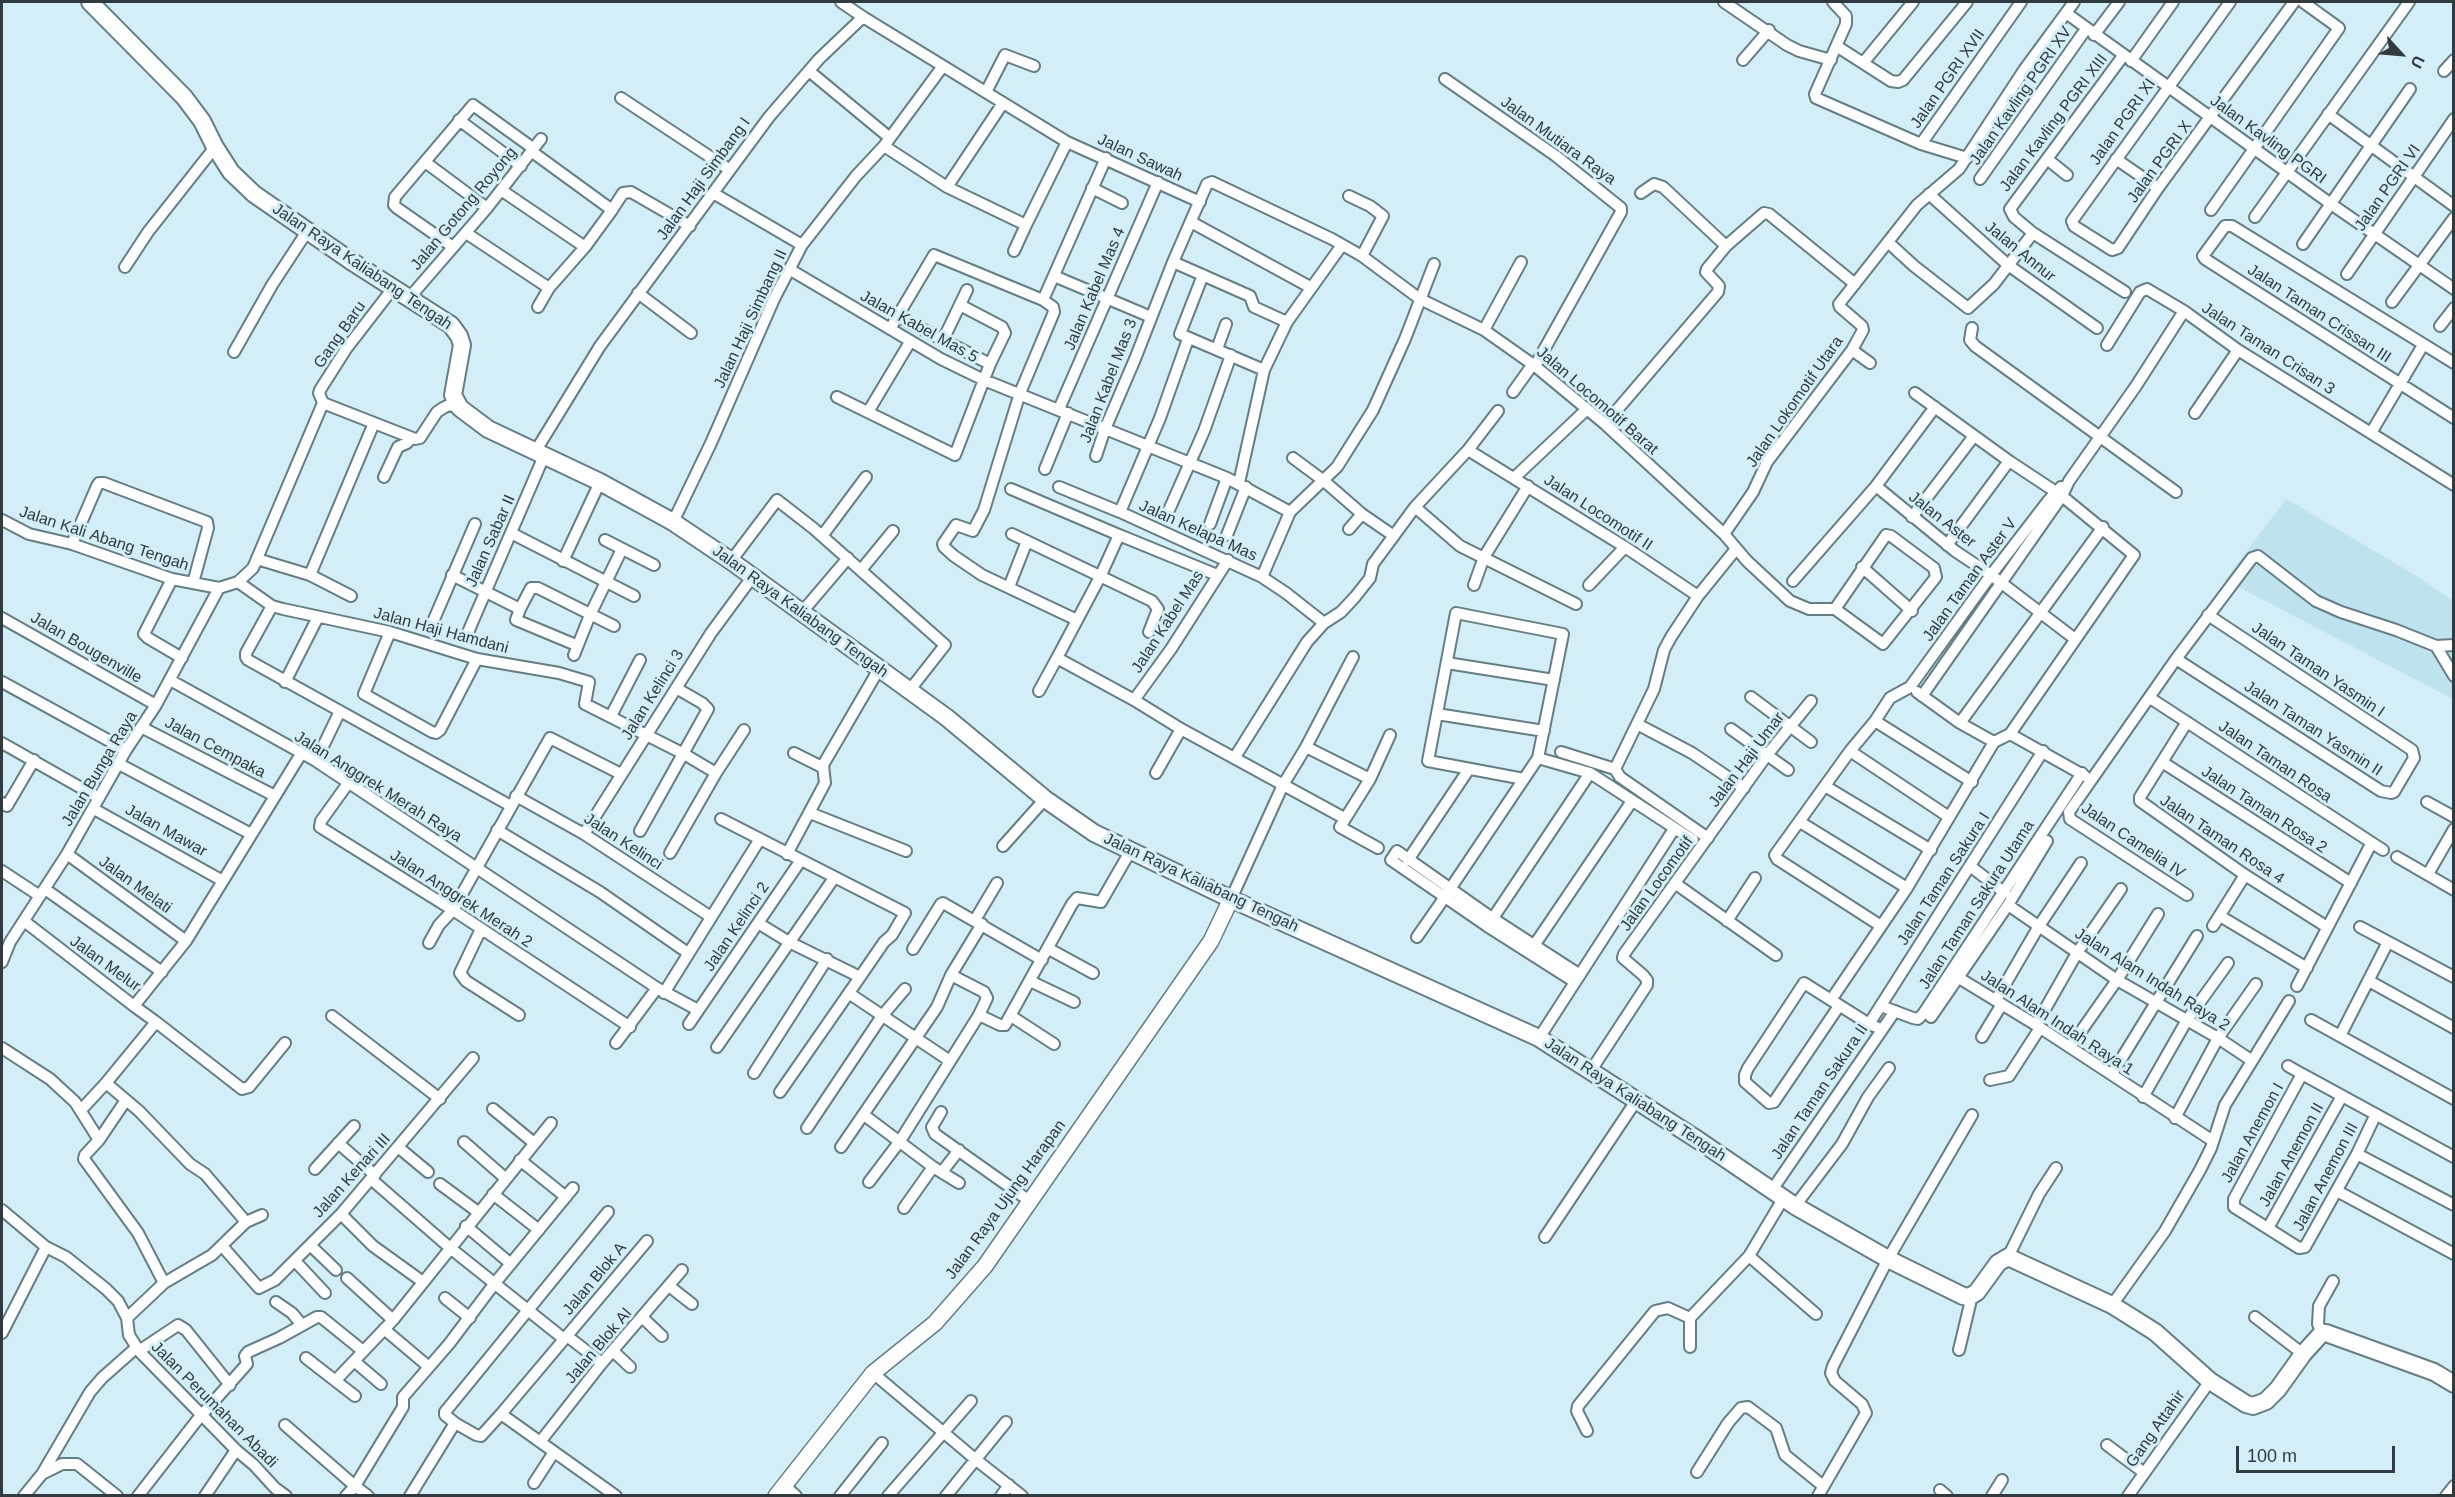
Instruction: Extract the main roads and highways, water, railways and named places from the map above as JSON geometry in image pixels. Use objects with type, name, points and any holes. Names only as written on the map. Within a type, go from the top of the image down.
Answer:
[{"type":"main road","name":"Jalan Raya Kaliabang Tengah","points":[[90,2],[184,97],[202,121],[231,172],[254,194],[451,325],[462,345],[453,395],[460,408],[488,429],[600,482],[673,522],[753,576],[946,717],[1045,799],[1094,833],[1231,899],[1539,1038],[1783,1199],[1888,1259],[1963,1296],[1969,1297],[1977,1292],[1998,1263],[2008,1257],[2112,1305],[2155,1332],[2210,1381],[2253,1406],[2266,1401],[2322,1333],[2329,1332],[2394,1359],[2434,1372],[2454,1384]]}]
